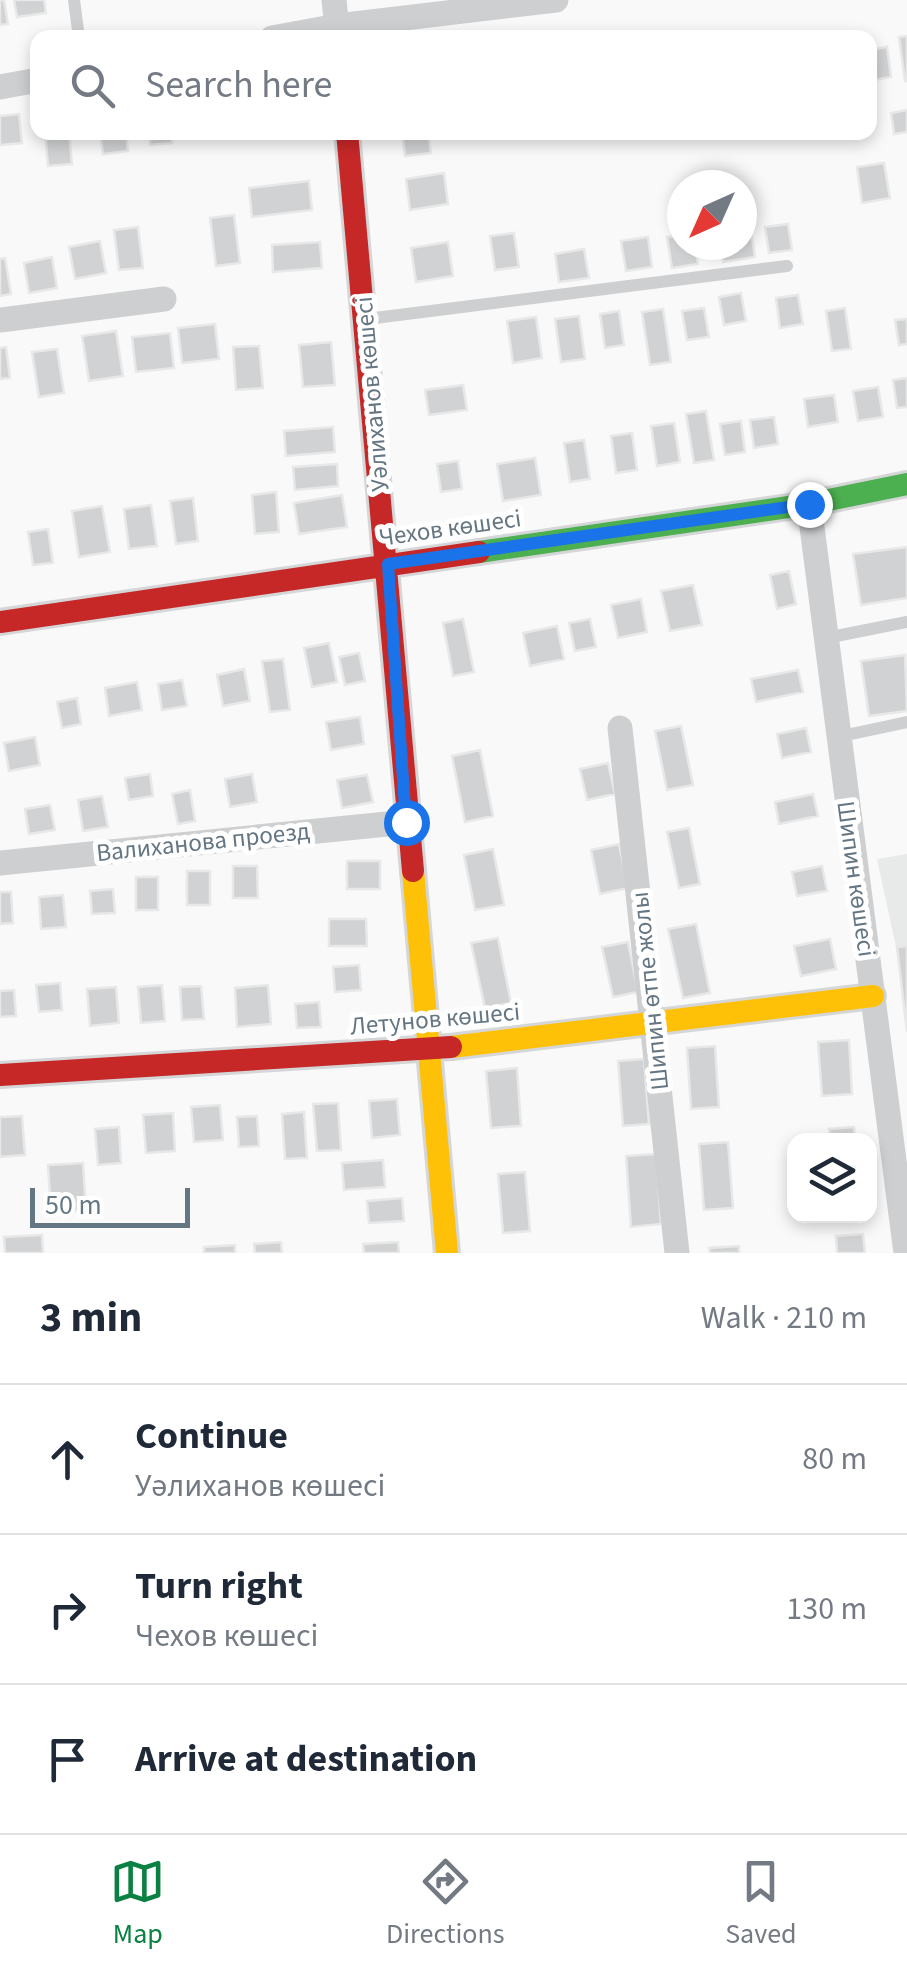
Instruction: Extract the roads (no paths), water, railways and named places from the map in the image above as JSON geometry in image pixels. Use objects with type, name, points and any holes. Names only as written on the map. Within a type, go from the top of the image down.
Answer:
[{"type":"street","points":[[302,30],[336,21],[556,0]]},
{"type":"street","points":[[0,87],[30,81]]},
{"type":"street","name":"Уәлиханов көшесі","points":[[348,140],[447,1253]]},
{"type":"street","points":[[0,320],[164,299]]},
{"type":"street","name":"Чехов көшесі","points":[[0,622],[809,504],[907,484]]},
{"type":"street","name":"Шипин көшесі","points":[[809,504],[906,1253]]},
{"type":"street","name":"Шипин өтпе жолы","points":[[620,728],[678,1253]]},
{"type":"street","name":"Валиханова проезд","points":[[0,863],[406,822]]},
{"type":"street","name":"Летунов көшесі","points":[[0,1075],[428,1050],[873,996]]},
{"type":"lane","points":[[74,0],[79,30]]},
{"type":"lane","points":[[364,319],[787,266]]},
{"type":"lane","points":[[825,638],[907,622]]},
{"type":"lane","points":[[837,737],[907,722]]}]
